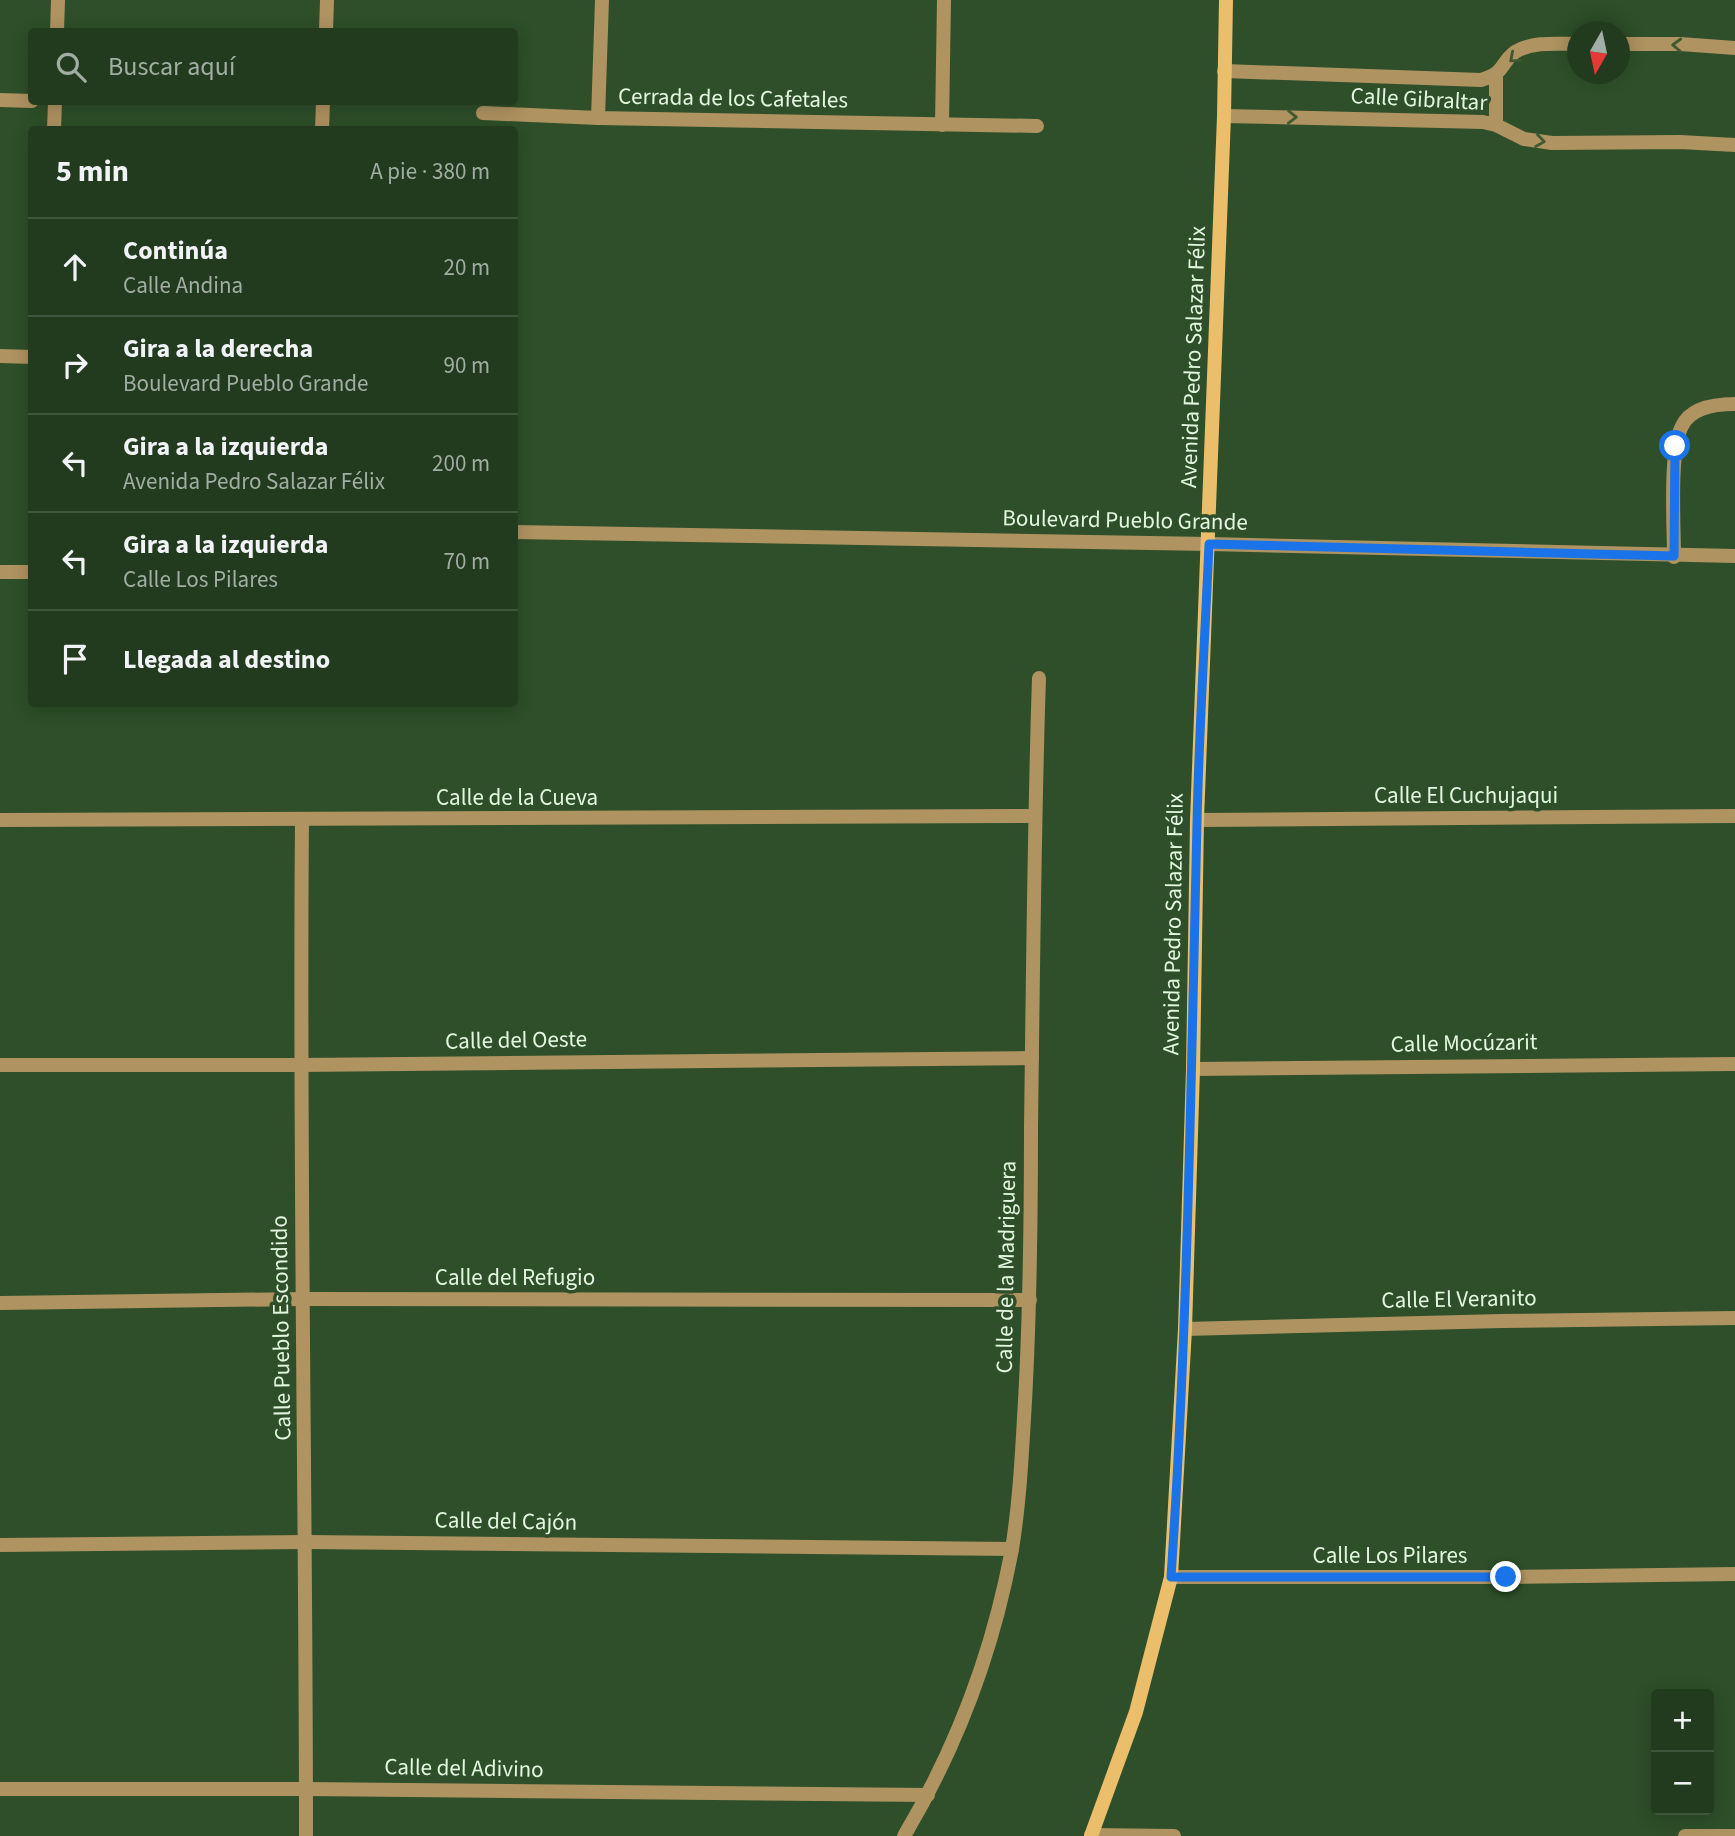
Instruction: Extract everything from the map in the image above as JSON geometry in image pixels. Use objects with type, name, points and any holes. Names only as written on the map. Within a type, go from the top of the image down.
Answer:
[{"type":"street","points":[[57,28],[58,0]]},
{"type":"street","points":[[326,28],[327,0]]},
{"type":"street","name":"Cerrada de los Cafetales","points":[[602,0],[598,118],[1037,126]]},
{"type":"street","points":[[942,125],[944,0]]},
{"type":"street","name":"Avenida Pedro Salazar Félix","points":[[1091,1836],[1136,1712],[1171,1577],[1185,1329],[1197,820],[1209,544],[1226,0]]},
{"type":"street","name":"Calle Gibraltar","points":[[1224,71],[1481,80],[1496,76],[1515,52],[1541,44],[1567,44]]},
{"type":"street","points":[[1630,44],[1735,48]]},
{"type":"street","points":[[1496,76],[1496,125]]},
{"type":"street","points":[[0,100],[28,101]]},
{"type":"street","points":[[54,126],[55,105]]},
{"type":"street","points":[[323,105],[323,126]]},
{"type":"street","points":[[483,113],[598,118]]},
{"type":"street","name":"Calle Gibraltar","points":[[1224,116],[1467,121],[1496,125],[1524,139],[1552,143],[1680,142],[1735,145]]},
{"type":"street","points":[[0,356],[28,357]]},
{"type":"street","points":[[1674,556],[1675,446],[1682,424],[1695,412],[1708,406],[1735,404]]},
{"type":"street","name":"Boulevard Pueblo Grande","points":[[518,533],[1735,556]]},
{"type":"street","points":[[0,572],[28,572]]},
{"type":"street","name":"Calle de la Madriguera","points":[[904,1836],[928,1795],[957,1734],[980,1674],[998,1612],[1012,1549],[1019,1499],[1030,1300],[1035,816],[1040,678]]},
{"type":"street","name":"Calle de la Cueva","points":[[0,820],[1035,816]]},
{"type":"street","name":"Calle El Cuchujaqui","points":[[1197,820],[1735,816]]},
{"type":"street","name":"Calle Pueblo Escondido","points":[[302,820],[300,1065],[306,1542],[306,1836]]},
{"type":"street","name":"Calle del Oeste","points":[[0,1065],[1032,1058]]},
{"type":"street","name":"Calle Mocúzarit","points":[[1193,1069],[1735,1064]]},
{"type":"street","name":"Calle del Refugio","points":[[0,1303],[303,1299],[1030,1300]]},
{"type":"street","name":"Calle El Veranito","points":[[1185,1329],[1735,1318]]},
{"type":"street","name":"Calle del Cajón","points":[[0,1545],[306,1542],[1012,1549]]},
{"type":"street","name":"Calle Los Pilares","points":[[1171,1577],[1735,1574]]},
{"type":"street","name":"Calle del Adivino","points":[[0,1789],[928,1795]]},
{"type":"street","points":[[1091,1836],[1174,1836]]},
{"type":"street","points":[[1685,1836],[1735,1836]]},
{"type":"route","points":[[1506,1577],[1171,1577],[1181,1421],[1193,1069],[1197,820],[1209,544],[1674,556],[1675,446]]}]
